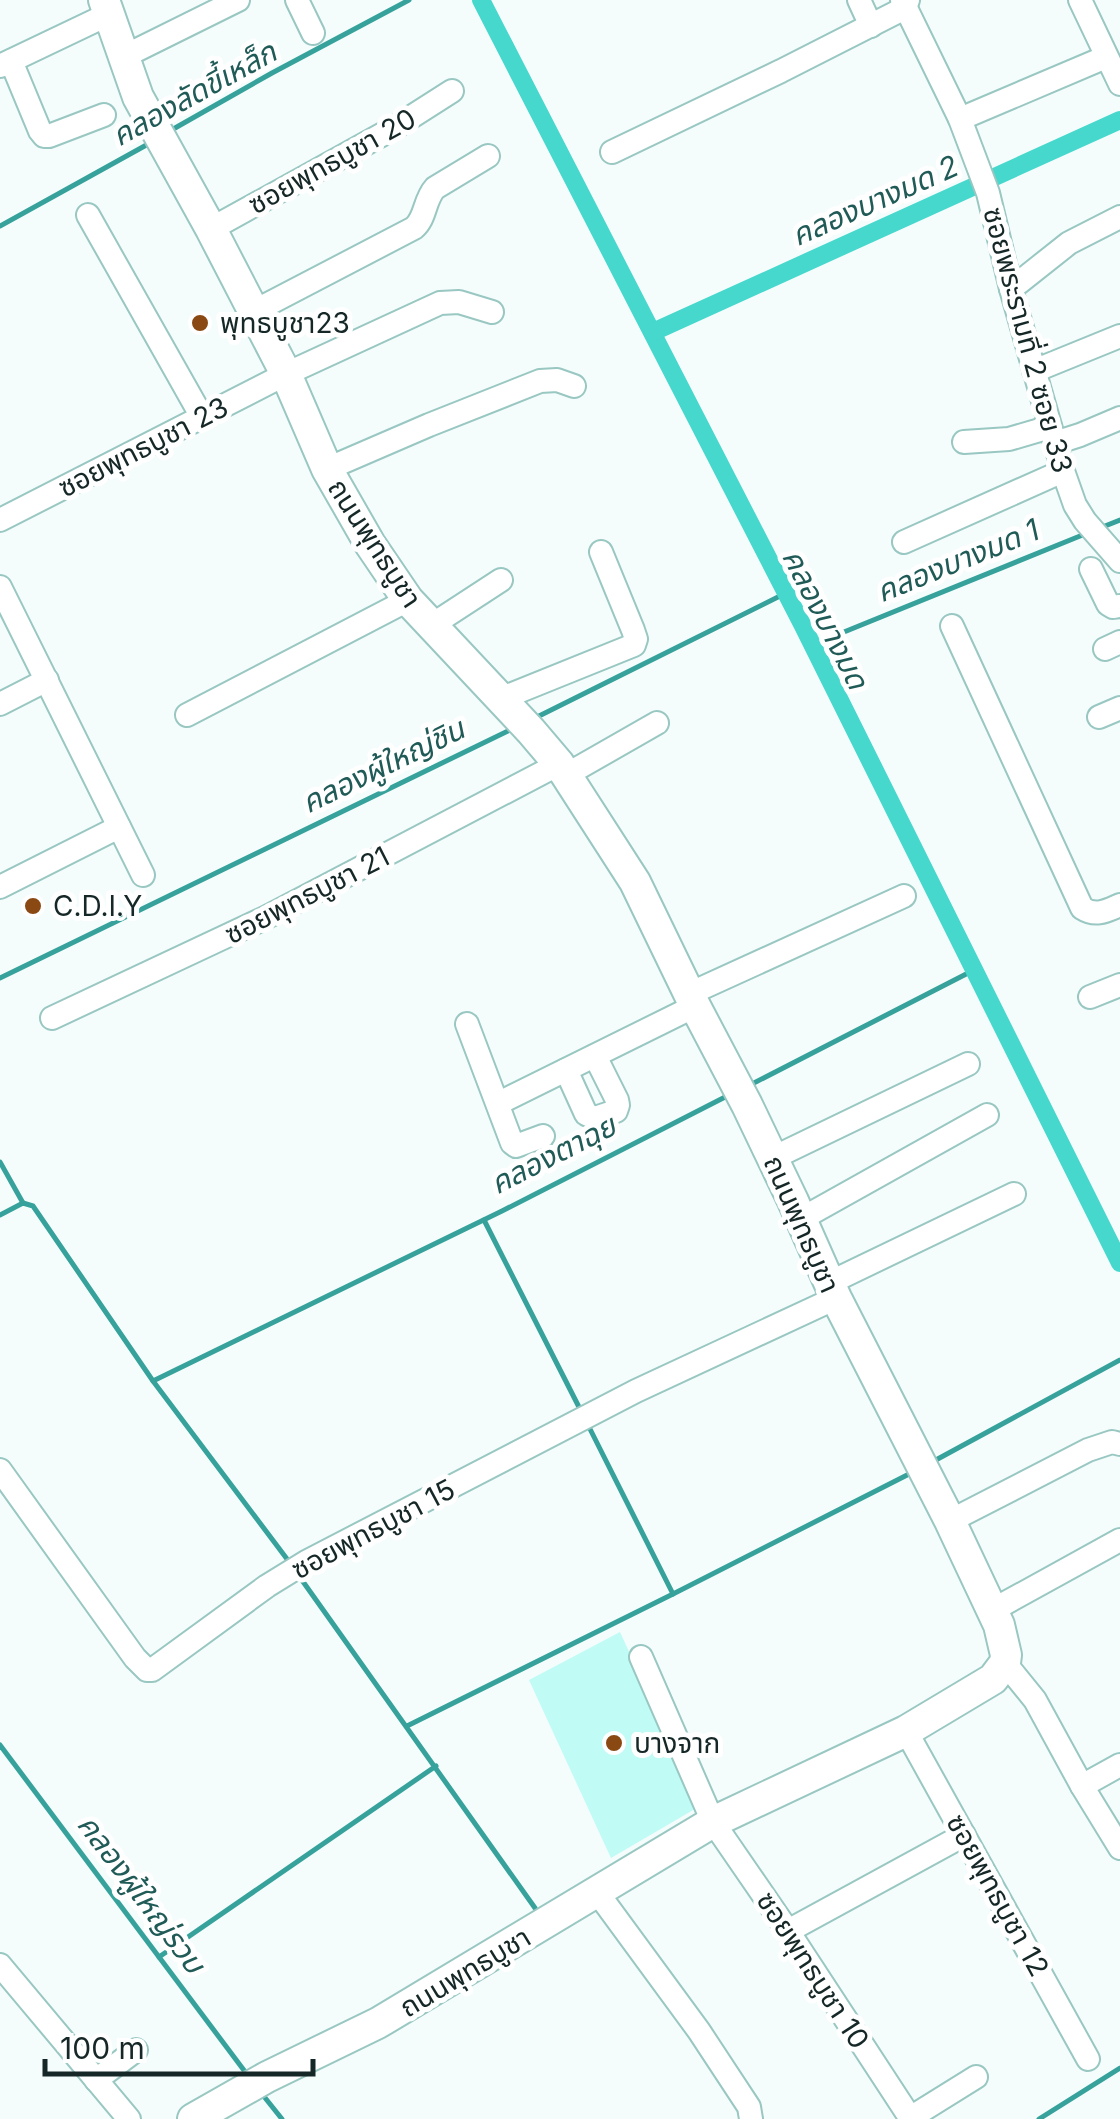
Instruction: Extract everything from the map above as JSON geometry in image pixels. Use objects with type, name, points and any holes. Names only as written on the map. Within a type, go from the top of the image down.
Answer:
[{"type":"main road","name":"ถนนพุทธบูชา","points":[[106,7],[138,96],[286,374],[327,470],[370,544],[408,600],[562,770],[635,882],[773,1158],[832,1291],[950,1521],[999,1626],[1006,1655],[1006,1662],[993,1680],[906,1731],[713,1822],[378,2024],[256,2083],[193,2119]]},
{"type":"street","points":[[124,56],[238,0]]},
{"type":"street","points":[[298,0],[313,33]]},
{"type":"street","points":[[859,0],[872,26]]},
{"type":"street","points":[[1084,1],[1120,84]]},
{"type":"street","points":[[612,152],[872,26],[905,3]]},
{"type":"street","name":"ซอยพระรามที่ 2 ซอย 33","points":[[905,3],[960,119],[988,193],[1011,289],[1075,505],[1120,561]]},
{"type":"street","points":[[104,116],[44,136],[5,64],[106,7]]},
{"type":"street","points":[[960,119],[1106,57]]},
{"type":"street","name":"ซอยพุทธบูชา 20","points":[[210,229],[394,128],[452,91]]},
{"type":"street","points":[[253,312],[306,272],[414,228],[421,222],[429,194],[435,188],[488,156]]},
{"type":"street","points":[[88,215],[202,417]]},
{"type":"street","points":[[1011,289],[1068,243],[1120,217]]},
{"type":"street","name":"ซอยพุทธบูชา 23","points":[[0,520],[286,374],[440,302],[459,302],[492,312]]},
{"type":"street","points":[[1034,371],[1120,336]]},
{"type":"street","points":[[327,470],[540,380],[574,386]]},
{"type":"street","points":[[964,442],[1080,436],[1120,418]]},
{"type":"street","points":[[904,542],[1062,471]]},
{"type":"street","points":[[514,714],[634,645],[633,630],[602,552]]},
{"type":"street","points":[[1091,569],[1108,604],[1120,606]]},
{"type":"street","points":[[432,625],[501,580]]},
{"type":"street","points":[[0,587],[143,874]]},
{"type":"street","points":[[188,715],[408,600]]},
{"type":"street","points":[[952,626],[1082,908],[1091,914],[1120,905]]},
{"type":"street","points":[[0,704],[48,680]]},
{"type":"street","name":"ซอยพุทธบูชา 21","points":[[52,1018],[265,918],[657,723]]},
{"type":"street","points":[[0,887],[119,827]]},
{"type":"street","points":[[499,1103],[595,1056],[692,1000],[904,896]]},
{"type":"street","points":[[1090,997],[1120,985]]},
{"type":"street","points":[[467,1024],[512,1142],[516,1146],[543,1136]]},
{"type":"street","points":[[566,1070],[586,1114],[595,1118],[616,1111],[618,1104],[595,1056]]},
{"type":"street","points":[[773,1158],[968,1064]]},
{"type":"street","points":[[801,1219],[987,1115]]},
{"type":"street","name":"ซอยพุทธบูชา 15","points":[[0,1470],[117,1633],[146,1670],[152,1670],[297,1567],[1014,1194]]},
{"type":"street","points":[[950,1521],[1088,1450],[1112,1442],[1120,1444]]},
{"type":"street","points":[[991,1610],[1120,1540]]},
{"type":"street","name":"ซอยพุทธบูชา 10","points":[[641,1657],[713,1822],[910,2118]]},
{"type":"street","points":[[1006,1662],[1035,1700],[1120,1848]]},
{"type":"street","name":"ซอยพุทธบูชา 12","points":[[906,1731],[1088,2059]]},
{"type":"street","points":[[1082,1786],[1120,1764]]},
{"type":"street","points":[[788,1930],[964,1836]]},
{"type":"street","points":[[598,1892],[699,2031],[749,2107],[751,2119]]},
{"type":"street","points":[[0,1965],[129,2119]]},
{"type":"street","points":[[96,2080],[136,2050]]},
{"type":"street","points":[[910,2118],[976,2077]]},
{"type":"shaded area","name":"บางจาก","points":[[620,1632],[700,1806],[611,1858],[529,1680]]},
{"type":"waterway","name":"คลองลัดขี้เหล็ก","points":[[168,132],[409,0]]},
{"type":"waterway","name":"คลองบางมด","points":[[481,0],[802,624],[1120,1263]]},
{"type":"waterway","name":"คลองบางมด 2","points":[[653,332],[1120,120]]},
{"type":"waterway","name":"คลองลัดขี้เหล็ก","points":[[0,226],[150,143]]},
{"type":"waterway","name":"คลองบางมด 1","points":[[1100,528],[1120,520]]},
{"type":"waterway","name":"คลองบางมด 1","points":[[812,645],[1085,534]]},
{"type":"waterway","name":"คลองผู้ใหญ่ชิน","points":[[533,719],[786,593]]},
{"type":"waterway","name":"คลองผู้ใหญ่ชิน","points":[[0,978],[514,728]]},
{"type":"waterway","name":"คลองตาฉุย","points":[[750,1085],[974,970]]},
{"type":"waterway","name":"คลองตาฉุย","points":[[153,1381],[731,1094]]},
{"type":"waterway","points":[[0,1162],[23,1203]]},
{"type":"waterway","points":[[0,1215],[23,1203],[33,1206],[153,1381],[290,1563]]},
{"type":"waterway","points":[[484,1220],[582,1413]]},
{"type":"waterway","points":[[934,1461],[1120,1360]]},
{"type":"waterway","points":[[587,1423],[673,1594]]},
{"type":"waterway","points":[[407,1726],[915,1471]]},
{"type":"waterway","points":[[299,1576],[535,1908]]},
{"type":"waterway","name":"คลองผู้ใหญ่รวบ","points":[[0,1745],[249,2077]]},
{"type":"waterway","points":[[159,1957],[436,1766]]},
{"type":"waterway","points":[[1039,2119],[1120,2068]]},
{"type":"waterway","name":"คลองผู้ใหญ่รวบ","points":[[262,2094],[282,2119]]},
{"type":"place","name":"พุทธบูชา23","points":[[200,323]]},
{"type":"place","name":"C.D.I.Y","points":[[33,906]]},
{"type":"place","name":"บางจาก","points":[[614,1743]]}]
